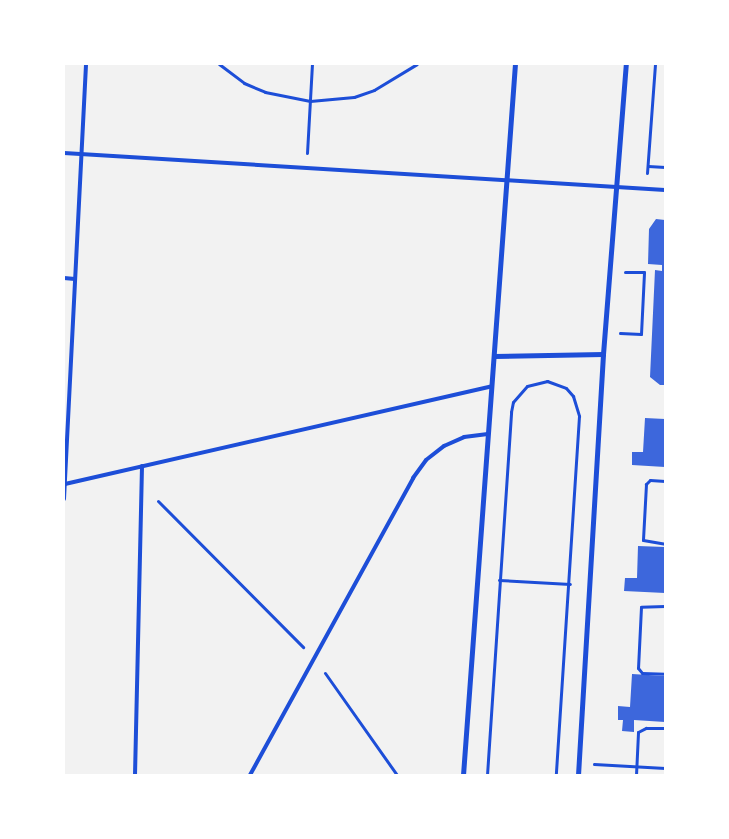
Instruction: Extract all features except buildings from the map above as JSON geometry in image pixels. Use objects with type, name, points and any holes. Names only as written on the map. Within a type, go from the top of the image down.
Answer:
[{"type":"street","points":[[463,775],[515,64]]},
{"type":"street","points":[[578,775],[605,332],[626,64]]},
{"type":"street","points":[[494,356],[604,354]]},
{"type":"lane","points":[[64,499],[86,64]]},
{"type":"lane","points":[[64,152],[665,190]]},
{"type":"lane","points":[[64,278],[74,279]]},
{"type":"lane","points":[[64,347],[71,347]]},
{"type":"lane","points":[[64,484],[492,386]]},
{"type":"lane","points":[[250,775],[314,657],[426,460],[464,437],[489,434]]},
{"type":"lane","points":[[134,775],[142,466]]},
{"type":"path","points":[[219,64],[244,82],[265,92],[310,101],[354,97],[374,90],[417,64]]},
{"type":"path","points":[[306,168],[312,64],[318,64]]},
{"type":"path","points":[[646,189],[655,64]]},
{"type":"path","points":[[648,166],[665,167]]},
{"type":"path","points":[[605,332],[641,334],[644,272],[610,271]]},
{"type":"path","points":[[488,775],[513,402],[526,386],[547,381],[566,388],[574,396],[579,416],[556,775]]},
{"type":"path","points":[[665,481],[650,480],[646,484],[643,541],[665,544]]},
{"type":"path","points":[[142,484],[314,657],[397,775]]},
{"type":"path","points":[[478,580],[590,585]]},
{"type":"path","points":[[665,606],[641,607],[638,668],[642,673],[665,674]]},
{"type":"path","points":[[636,775],[638,732],[646,728],[665,728]]},
{"type":"path","points":[[579,763],[665,768]]}]
